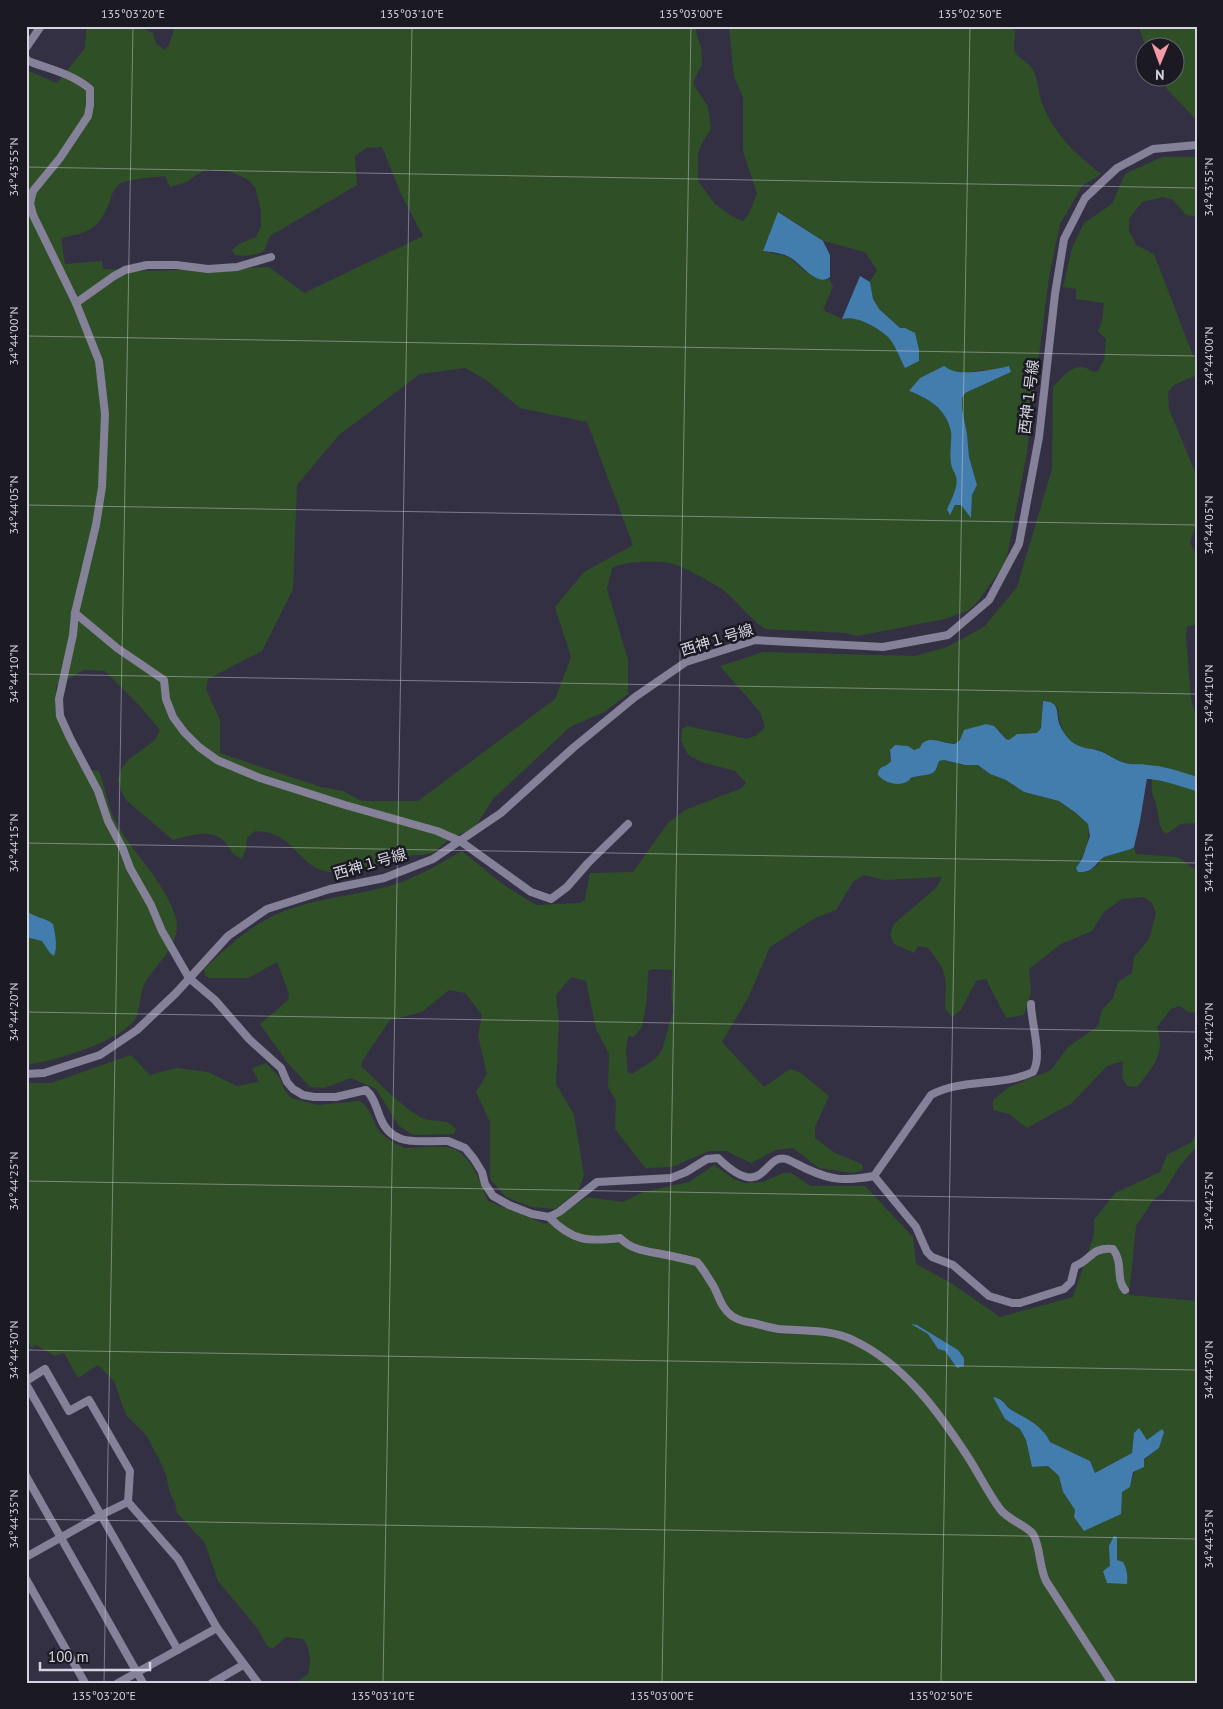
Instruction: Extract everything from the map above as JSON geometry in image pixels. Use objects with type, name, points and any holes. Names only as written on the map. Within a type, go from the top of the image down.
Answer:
[{"type":"street","points":[[26,48],[41,26]]},
{"type":"street","points":[[26,58],[28,61],[82,82],[90,89],[88,116],[60,158],[33,191],[30,203],[33,216],[76,303],[101,367],[105,414],[102,488],[96,525],[75,613],[70,650],[59,699],[60,716],[98,791],[108,821],[130,868],[151,905],[162,931],[189,978],[215,1000],[249,1038],[281,1068],[287,1082],[293,1089],[303,1095],[336,1097],[366,1090],[370,1094],[380,1119],[387,1130],[398,1139],[405,1141],[434,1140],[454,1142],[465,1148],[482,1172],[485,1184],[493,1196],[524,1211],[549,1217],[572,1235],[583,1240],[620,1238],[633,1247],[645,1252],[660,1253],[697,1262],[714,1287],[724,1308],[732,1316],[743,1321],[778,1329],[806,1330],[840,1336],[874,1351],[891,1363],[914,1385],[937,1414],[968,1456],[1000,1509],[1009,1519],[1032,1534],[1037,1545],[1041,1572],[1112,1683]]},
{"type":"street","name":"西神１号線","points":[[26,1074],[44,1073],[100,1055],[137,1030],[228,936],[267,909],[330,889],[384,878],[433,859],[501,813],[573,748],[635,697],[686,662],[755,640],[882,647],[948,635],[989,600],[1019,544],[1039,436],[1055,294],[1064,238],[1086,198],[1118,168],[1153,149],[1197,145]]},
{"type":"street","points":[[76,303],[125,270],[147,265],[176,265],[208,269],[237,267],[270,257]]},
{"type":"street","points":[[75,613],[117,648],[164,680],[166,699],[173,717],[184,732],[199,747],[217,760],[260,778],[437,831],[460,841],[531,892],[551,899],[567,887],[588,863],[628,824]]},
{"type":"street","points":[[549,1217],[559,1212],[597,1182],[671,1178],[686,1172],[707,1159],[718,1158],[742,1177],[754,1178],[778,1160],[786,1159],[823,1177],[840,1180],[874,1176],[931,1095],[942,1089],[1010,1079],[1026,1076],[1033,1072],[1036,1062],[1036,1041],[1031,1004]]},
{"type":"street","points":[[874,1176],[916,1227],[927,1252],[932,1257],[953,1265],[989,1296],[1012,1304],[1064,1288],[1071,1282],[1075,1266],[1092,1253],[1103,1248],[1112,1249],[1118,1257],[1121,1285],[1125,1290]]},
{"type":"street","points":[[178,1650],[26,1382],[45,1369],[69,1411],[89,1400],[130,1470],[128,1502],[178,1559],[217,1628],[258,1683]]},
{"type":"street","points":[[26,1476],[143,1683]]},
{"type":"street","points":[[26,1558],[101,1515],[128,1502]]},
{"type":"street","points":[[26,1579],[86,1683]]},
{"type":"street","points":[[118,1683],[217,1628]]},
{"type":"street","points":[[212,1683],[243,1665]]},
{"type":"green space","points":[[90,26],[138,26],[153,33],[156,44],[165,50],[169,45],[175,26],[696,26],[701,48],[702,65],[694,80],[694,85],[708,107],[711,129],[698,153],[698,181],[715,204],[733,217],[743,221],[749,214],[757,193],[743,151],[743,97],[734,77],[729,26],[1009,26],[1015,31],[1015,52],[1033,70],[1041,100],[1058,133],[1073,150],[1101,174],[1082,186],[1060,224],[1049,277],[1026,458],[1006,562],[976,604],[967,611],[945,619],[857,636],[846,633],[765,629],[722,589],[674,564],[632,563],[612,568],[607,589],[628,660],[628,694],[604,712],[570,727],[493,799],[475,827],[447,841],[433,853],[411,855],[408,858],[341,872],[324,871],[314,866],[306,861],[286,841],[268,833],[255,831],[247,838],[246,849],[242,859],[233,853],[226,843],[214,835],[201,834],[173,840],[126,800],[118,779],[122,768],[128,760],[155,740],[160,730],[138,704],[105,671],[84,670],[56,686],[57,709],[82,769],[99,771],[116,822],[156,878],[170,902],[177,924],[176,933],[169,950],[144,985],[134,1021],[125,1029],[113,1037],[84,1050],[52,1060],[26,1065],[26,70],[57,83],[85,48],[86,31]],"holes":[[[382,147],[401,194],[423,236],[304,293],[269,267],[147,271],[103,269],[102,261],[65,264],[61,238],[79,234],[92,228],[102,218],[116,187],[123,182],[165,176],[170,187],[187,182],[208,169],[231,172],[247,179],[255,187],[261,210],[261,227],[256,237],[241,243],[232,250],[235,255],[239,256],[264,251],[270,236],[357,185],[355,156],[366,148]],[[779,212],[823,241],[865,252],[877,270],[870,282],[873,299],[879,309],[900,328],[905,368],[891,340],[878,329],[860,320],[842,319],[823,310],[833,286],[829,279],[826,280],[806,272],[789,257],[763,251]],[[1009,367],[1011,372],[965,393],[962,397],[969,457],[977,485],[972,495],[971,517],[961,505],[955,505],[949,514],[947,510],[957,481],[951,465],[951,432],[949,424],[941,411],[930,401],[909,391],[953,371],[964,373],[981,370],[993,371]],[[465,368],[485,379],[520,408],[587,422],[633,545],[584,572],[555,607],[571,657],[555,699],[418,801],[362,801],[343,791],[321,787],[220,753],[220,720],[206,689],[208,679],[262,651],[293,589],[297,485],[339,435],[420,374]]]},
{"type":"green space","points":[[1138,26],[1197,26],[1197,121],[1166,88],[1186,88],[1186,38],[1143,38]]},
{"type":"green space","points":[[1162,157],[1197,157],[1197,217],[1186,215],[1173,200],[1163,197],[1142,202],[1129,219],[1129,231],[1136,245],[1154,254],[1197,366],[1197,375],[1174,385],[1168,392],[1169,409],[1197,477],[1197,520],[1190,543],[1197,556],[1197,624],[1187,627],[1186,638],[1191,699],[1197,720],[1197,823],[1181,824],[1166,834],[1160,825],[1152,793],[1152,765],[1126,763],[1101,751],[1081,747],[1073,743],[1065,735],[1059,719],[1058,709],[1047,701],[1042,702],[1042,723],[1037,733],[1017,734],[1009,740],[999,730],[964,730],[960,740],[955,744],[935,740],[917,750],[892,747],[889,753],[891,761],[879,770],[878,775],[890,781],[896,781],[929,775],[939,761],[944,760],[964,765],[978,765],[990,774],[1006,780],[1024,792],[1059,801],[1086,821],[1089,832],[1088,839],[1082,858],[1076,868],[1087,872],[1098,865],[1100,859],[1134,847],[1136,854],[1178,857],[1197,871],[1197,1013],[1189,1012],[1179,1006],[1171,1009],[1157,1027],[1160,1045],[1156,1060],[1137,1087],[1127,1086],[1122,1077],[1123,1061],[1107,1066],[1072,1103],[1027,1128],[1009,1114],[993,1110],[993,1100],[1009,1087],[1051,1070],[1068,1047],[1098,1026],[1102,1010],[1113,998],[1118,982],[1132,973],[1134,957],[1149,939],[1156,913],[1152,903],[1144,897],[1122,899],[1104,912],[1092,931],[1061,944],[1029,969],[1031,992],[1024,1015],[1006,1018],[986,979],[976,981],[961,1010],[952,1017],[945,1009],[945,976],[935,957],[928,948],[918,946],[914,953],[894,944],[890,934],[894,924],[937,887],[942,877],[884,880],[864,875],[853,882],[836,910],[815,918],[770,947],[748,998],[722,1042],[764,1087],[790,1069],[801,1073],[829,1096],[815,1127],[815,1138],[835,1153],[862,1164],[863,1170],[853,1173],[819,1168],[793,1148],[776,1150],[751,1163],[726,1151],[709,1151],[672,1167],[646,1168],[615,1129],[616,1101],[608,1087],[609,1054],[596,1029],[586,981],[571,977],[556,995],[559,1023],[556,1084],[574,1115],[584,1176],[578,1191],[555,1209],[532,1207],[506,1197],[490,1179],[490,1122],[476,1092],[487,1074],[478,1036],[482,1015],[465,993],[449,990],[422,1012],[390,1020],[363,1060],[361,1066],[418,1116],[449,1123],[456,1130],[453,1134],[413,1135],[399,1126],[376,1089],[351,1078],[324,1088],[310,1087],[287,1062],[260,1024],[288,1000],[289,994],[277,962],[248,978],[209,978],[205,975],[204,969],[235,941],[253,928],[271,917],[299,906],[396,884],[425,872],[462,851],[501,883],[536,905],[580,903],[585,899],[590,873],[633,872],[668,823],[685,810],[742,788],[746,783],[735,771],[702,762],[688,755],[681,740],[682,729],[687,726],[747,739],[757,735],[765,727],[760,712],[720,666],[763,652],[915,656],[947,647],[984,627],[1017,587],[1052,469],[1053,387],[1067,373],[1076,368],[1081,367],[1097,372],[1104,360],[1106,339],[1098,331],[1102,321],[1104,303],[1076,299],[1076,289],[1063,287],[1072,248],[1084,223],[1112,204],[1125,174]],"holes":[[[653,969],[672,970],[674,1012],[663,1048],[652,1061],[632,1074],[628,1073],[626,1050],[628,1036],[634,1037],[642,1027],[647,998],[648,971]]]},
{"type":"green space","points":[[131,1055],[150,1075],[176,1068],[208,1072],[237,1086],[259,1082],[252,1068],[266,1063],[280,1078],[284,1089],[291,1098],[318,1105],[359,1101],[369,1111],[381,1133],[389,1140],[405,1148],[448,1147],[459,1152],[470,1163],[488,1201],[545,1224],[587,1197],[623,1202],[643,1192],[689,1182],[714,1165],[734,1179],[745,1183],[763,1182],[783,1173],[791,1173],[811,1186],[865,1186],[913,1237],[916,1264],[951,1283],[1000,1317],[1073,1297],[1094,1235],[1094,1220],[1115,1193],[1160,1172],[1167,1155],[1192,1142],[1197,1131],[1197,1146],[1179,1167],[1164,1192],[1154,1199],[1136,1226],[1129,1295],[1197,1301],[1197,1683],[295,1683],[308,1674],[310,1656],[306,1643],[303,1639],[286,1637],[273,1648],[268,1647],[257,1628],[218,1581],[205,1543],[177,1513],[166,1475],[159,1459],[146,1435],[126,1415],[114,1381],[98,1365],[78,1378],[64,1353],[55,1356],[36,1345],[32,1348],[26,1341],[26,1083],[51,1083]],"holes":[[[928,1334],[964,1358],[957,1368],[945,1351],[938,1349]],[[1001,1399],[1011,1410],[1050,1442],[1090,1461],[1095,1473],[1132,1453],[1134,1433],[1138,1429],[1147,1440],[1162,1429],[1159,1448],[1140,1464],[1134,1473],[1130,1486],[1075,1510],[1063,1492],[1059,1476],[1048,1466],[1032,1467],[1026,1440],[1020,1429],[1005,1419]]]},
{"type":"water","points":[[778,212],[823,241],[830,255],[830,277],[825,280],[820,279],[809,274],[788,256],[763,251]]},
{"type":"water","points":[[860,276],[870,282],[873,299],[879,309],[900,328],[905,328],[915,333],[919,350],[919,361],[905,368],[893,344],[883,333],[860,320],[842,319]]},
{"type":"water","points":[[944,366],[953,371],[973,372],[1009,366],[1011,372],[965,393],[962,398],[969,457],[977,485],[972,495],[971,518],[961,505],[955,505],[950,515],[947,510],[957,481],[950,459],[951,432],[949,424],[941,411],[930,401],[909,391],[920,378]]},
{"type":"water","points":[[1043,701],[1055,705],[1059,723],[1073,743],[1102,752],[1119,761],[1149,766],[1134,847],[1104,857],[1087,871],[1078,872],[1076,868],[1082,859],[1090,836],[1088,824],[1059,801],[1024,792],[1006,780],[990,774],[978,765],[965,765],[944,760],[939,761],[934,772],[911,778],[900,784],[888,782],[878,775],[879,770],[891,761],[890,750],[895,745],[908,746],[914,750],[930,740],[955,744],[960,740],[964,730],[986,724],[994,726],[1009,740],[1017,734],[1037,733],[1041,728]]},
{"type":"water","points":[[26,910],[32,915],[53,924],[56,944],[54,956],[42,941],[26,937]]},
{"type":"water","points":[[911,1324],[917,1325],[958,1350],[964,1358],[964,1366],[957,1368],[945,1351],[938,1349],[928,1334]]},
{"type":"water","points":[[993,1397],[1003,1401],[1010,1409],[1039,1427],[1050,1442],[1090,1461],[1095,1473],[1132,1453],[1134,1433],[1139,1428],[1147,1440],[1162,1429],[1164,1432],[1159,1448],[1144,1459],[1144,1467],[1133,1472],[1130,1487],[1122,1492],[1121,1514],[1084,1531],[1074,1517],[1075,1510],[1063,1492],[1059,1476],[1048,1466],[1032,1467],[1026,1440],[1020,1429],[1005,1419]]},
{"type":"water","points":[[1114,1536],[1117,1537],[1117,1560],[1123,1562],[1127,1573],[1127,1584],[1107,1583],[1103,1571],[1110,1566],[1109,1546]]},
{"type":"waterway","points":[[1130,773],[1155,773],[1197,784]]}]
